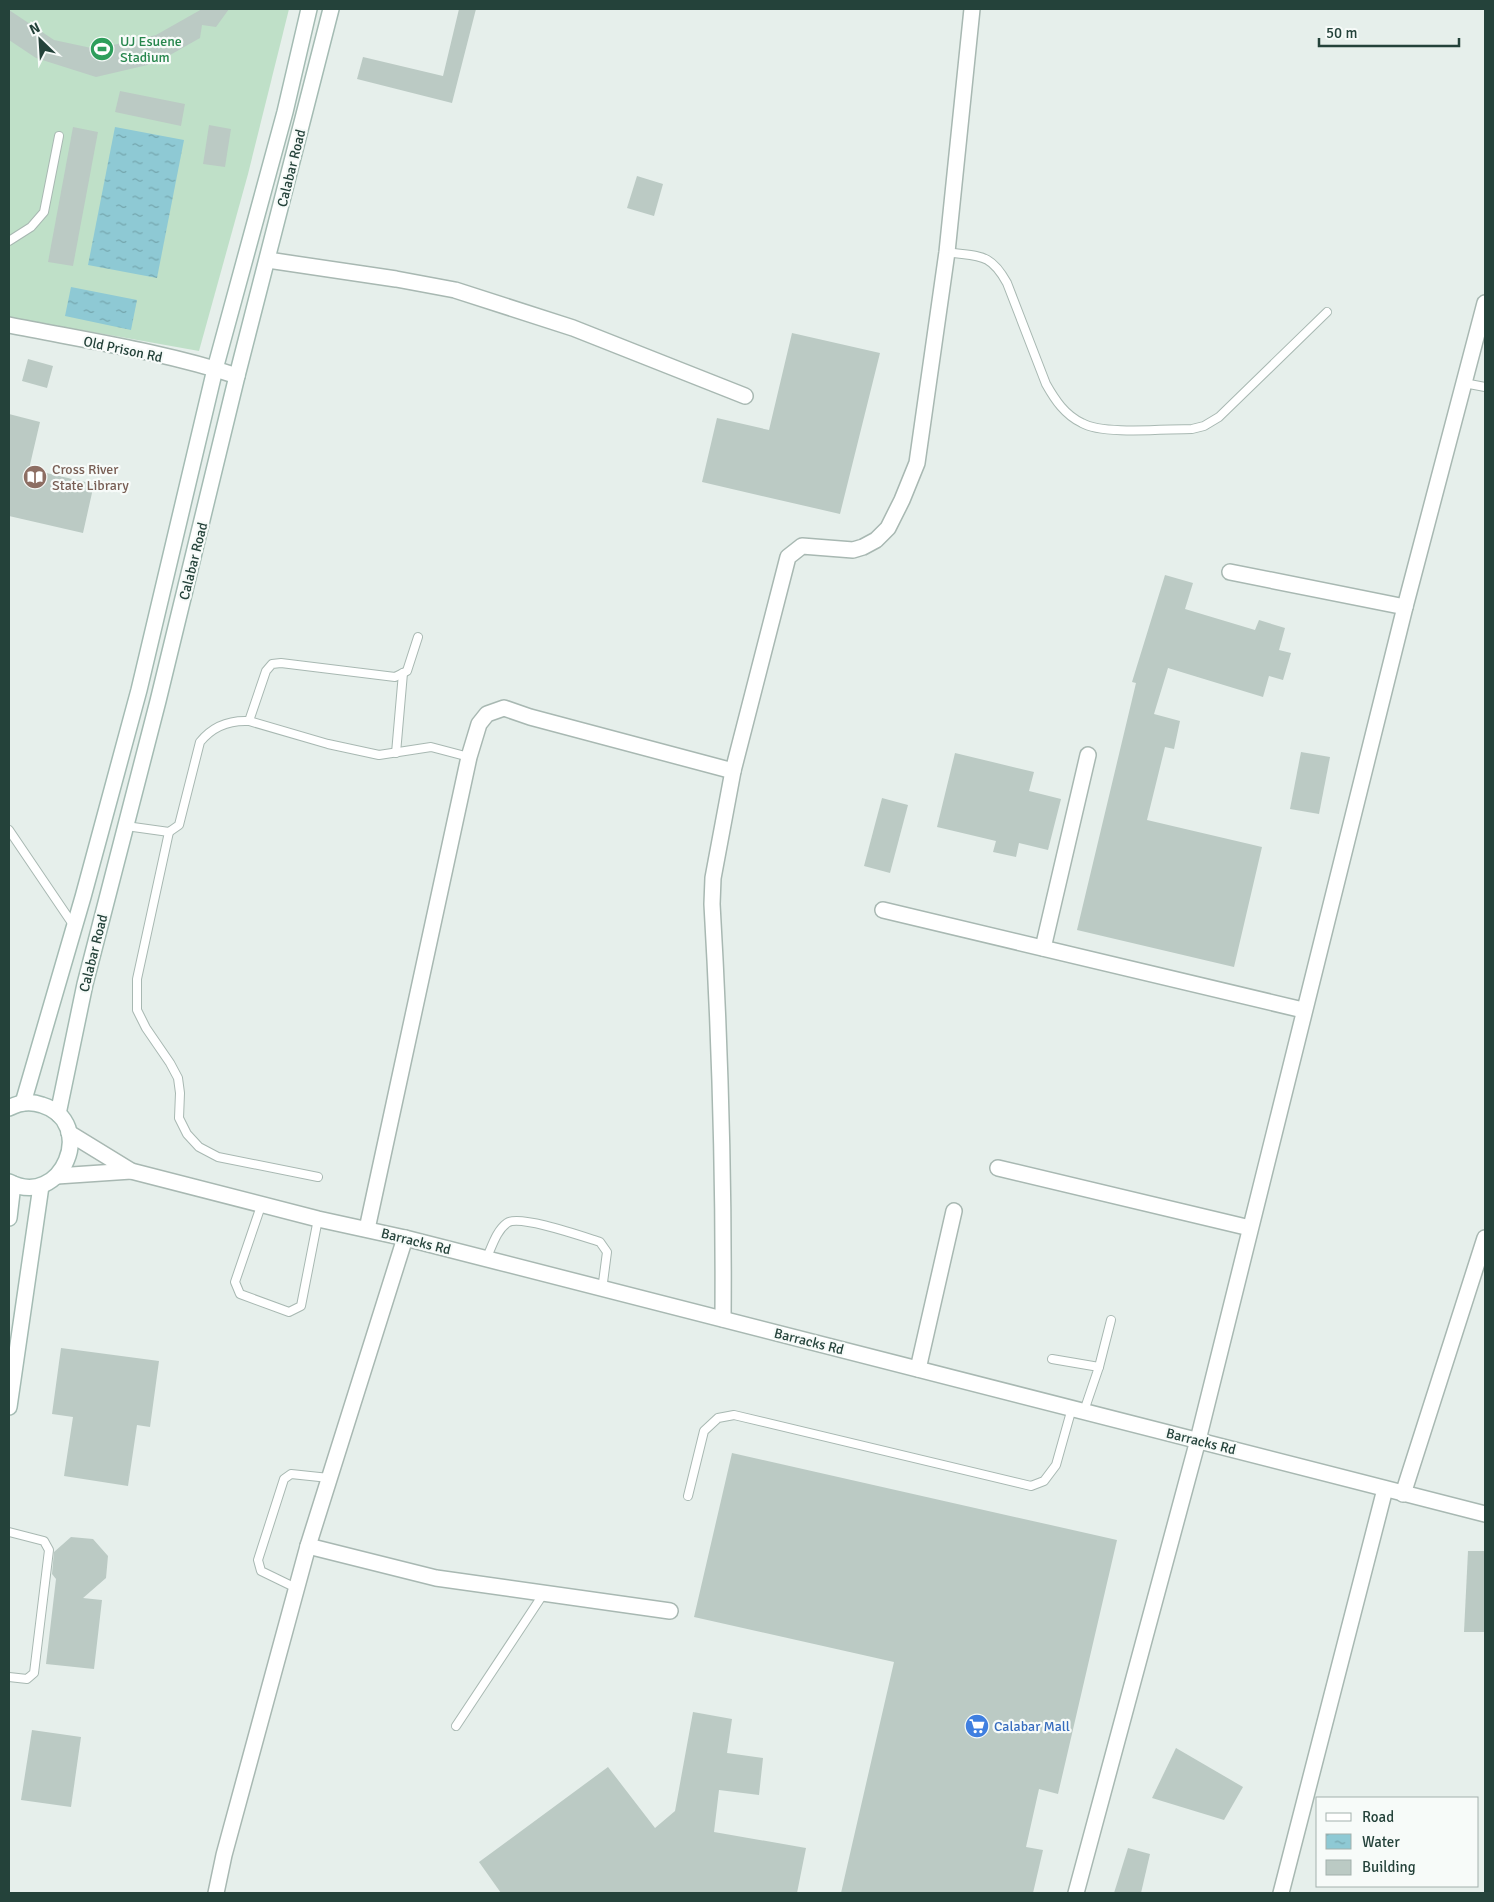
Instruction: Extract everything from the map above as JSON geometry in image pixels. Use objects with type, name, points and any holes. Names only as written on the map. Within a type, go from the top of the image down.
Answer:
[{"type":"street","name":"Calabar Road","points":[[14,1102],[74,926],[139,690],[215,369],[285,112],[309,9]]},
{"type":"street","name":"Calabar Road","points":[[58,1114],[85,984],[198,543],[237,376],[331,9]]},
{"type":"street","points":[[723,1319],[724,1225],[721,1148],[721,1062],[711,887],[733,771],[788,558],[802,546],[853,550],[876,540],[888,528],[912,478],[917,463],[947,252],[972,9]]},
{"type":"street","points":[[268,260],[396,279],[455,290],[573,328],[745,396]]},
{"type":"street","points":[[1076,1893],[1198,1440],[1303,1010],[1405,607],[1485,303]]},
{"type":"street","name":"Old Prison Rd","points":[[9,325],[215,369],[237,376]]},
{"type":"street","points":[[1230,572],[1405,607]]},
{"type":"street","points":[[367,1229],[469,757],[479,724],[487,714],[504,708],[530,717],[733,771]]},
{"type":"street","points":[[1043,948],[1088,755]]},
{"type":"street","points":[[883,910],[1303,1010]]},
{"type":"street","points":[[9,1218],[11,1183],[22,1187],[40,1186],[57,1176],[68,1160],[71,1142],[67,1126],[58,1114],[47,1106],[35,1103],[14,1102]]},
{"type":"street","name":"Barracks Rd","points":[[70,1133],[131,1171]]},
{"type":"street","points":[[998,1168],[1250,1228]]},
{"type":"street","name":"Barracks Rd","points":[[57,1176],[131,1171],[405,1238],[602,1290],[1078,1409],[1485,1514]]},
{"type":"street","points":[[9,1408],[40,1186]]},
{"type":"street","points":[[918,1369],[954,1211]]},
{"type":"street","points":[[216,1893],[226,1846],[308,1546],[405,1238]]},
{"type":"street","points":[[1403,1494],[1485,1238]]},
{"type":"street","points":[[1281,1893],[1385,1489]]},
{"type":"street","points":[[308,1546],[436,1578],[670,1611]]},
{"type":"lane","points":[[9,241],[32,227],[44,212],[59,136]]},
{"type":"lane","points":[[947,252],[988,258],[999,267],[1053,397],[1066,413],[1083,424],[1104,430],[1192,429],[1204,426],[1219,417],[1327,312]]},
{"type":"lane","points":[[1464,383],[1485,387]]},
{"type":"lane","points":[[248,721],[266,671],[272,664],[281,663],[395,677],[407,671],[418,637]]},
{"type":"lane","points":[[396,753],[403,673]]},
{"type":"lane","points":[[318,1177],[218,1156],[199,1147],[187,1134],[179,1118],[180,1093],[178,1078],[146,1028],[137,1010],[137,979],[169,832],[179,825],[200,742],[207,732],[236,720],[248,721],[328,744],[379,755],[431,747],[469,757]]},
{"type":"lane","points":[[126,826],[169,832]]},
{"type":"lane","points":[[9,830],[74,926]]},
{"type":"lane","points":[[262,1203],[236,1282],[240,1294],[289,1312],[301,1306],[318,1218]]},
{"type":"lane","points":[[486,1259],[500,1230],[509,1221],[523,1220],[600,1242],[607,1252],[602,1290]]},
{"type":"lane","points":[[688,1496],[704,1431],[718,1418],[734,1415],[1031,1486],[1044,1481],[1056,1465],[1078,1409],[1099,1367],[1111,1320]]},
{"type":"lane","points":[[1052,1359],[1099,1367]]},
{"type":"lane","points":[[296,1588],[261,1571],[258,1560],[284,1479],[291,1474],[329,1478]]},
{"type":"lane","points":[[9,1532],[44,1541],[49,1550],[34,1673],[27,1679],[9,1677]]},
{"type":"lane","points":[[456,1726],[544,1593]]},
{"type":"green space","points":[[9,9],[289,9],[248,174],[199,351],[9,317]]},
{"type":"water","points":[[115,127],[184,140],[157,278],[88,265]]},
{"type":"water","points":[[71,287],[137,300],[131,330],[65,316]]},
{"type":"building","points":[[202,9],[229,9],[216,27],[202,25],[200,38],[156,63],[96,77],[36,58],[9,40],[9,10],[54,40],[96,49],[156,35]]},
{"type":"building","points":[[459,9],[476,9],[452,103],[357,79],[363,57],[443,76]]},
{"type":"building","points":[[120,91],[185,104],[181,126],[115,112]]},
{"type":"building","points":[[209,125],[231,129],[225,167],[203,164]]},
{"type":"building","points":[[73,127],[98,132],[73,266],[48,262]]},
{"type":"building","points":[[637,176],[663,184],[654,216],[627,208]]},
{"type":"building","points":[[792,333],[880,353],[840,514],[702,482],[717,418],[769,430]]},
{"type":"building","points":[[28,359],[53,366],[47,388],[22,381]]},
{"type":"building","name":"Cross River State Library","points":[[9,414],[40,422],[29,469],[94,484],[83,533],[9,516]]},
{"type":"building","points":[[1165,575],[1193,583],[1185,609],[1255,630],[1259,620],[1285,628],[1279,650],[1291,653],[1283,680],[1269,676],[1263,697],[1168,668],[1154,714],[1180,721],[1174,749],[1165,747],[1147,820],[1262,847],[1234,967],[1077,930],[1136,683],[1132,682]]},
{"type":"building","points":[[1301,752],[1330,757],[1319,814],[1290,809]]},
{"type":"building","points":[[955,753],[1034,772],[1029,791],[1061,799],[1048,850],[1019,843],[1016,857],[993,852],[996,841],[937,827]]},
{"type":"building","points":[[882,798],[908,805],[890,873],[864,866]]},
{"type":"building","points":[[61,1348],[159,1361],[150,1427],[137,1425],[128,1486],[64,1476],[73,1417],[52,1414]]},
{"type":"building","name":"Calabar Mall","points":[[732,1453],[1117,1540],[1058,1794],[1039,1789],[1026,1847],[1043,1850],[1033,1893],[841,1893],[894,1662],[694,1617]]},
{"type":"building","points":[[71,1537],[93,1539],[108,1556],[106,1578],[83,1598],[102,1600],[94,1669],[46,1664],[56,1579],[52,1574],[54,1552]]},
{"type":"building","points":[[1468,1551],[1485,1551],[1485,1632],[1464,1632]]},
{"type":"building","points":[[693,1712],[732,1719],[727,1753],[763,1758],[759,1795],[719,1790],[714,1832],[806,1848],[797,1893],[501,1893],[479,1862],[608,1767],[655,1828],[675,1811]]},
{"type":"building","points":[[32,1730],[81,1737],[71,1807],[21,1800]]},
{"type":"building","points":[[1176,1748],[1243,1787],[1224,1820],[1152,1798]]},
{"type":"building","points":[[1128,1848],[1150,1854],[1141,1893],[1114,1893]]},
{"type":"place","name":"UJ Esuene Stadium","points":[[102,49]]},
{"type":"place","name":"Cross River State Library","points":[[35,477]]},
{"type":"place","name":"Calabar Mall","points":[[977,1726]]}]
